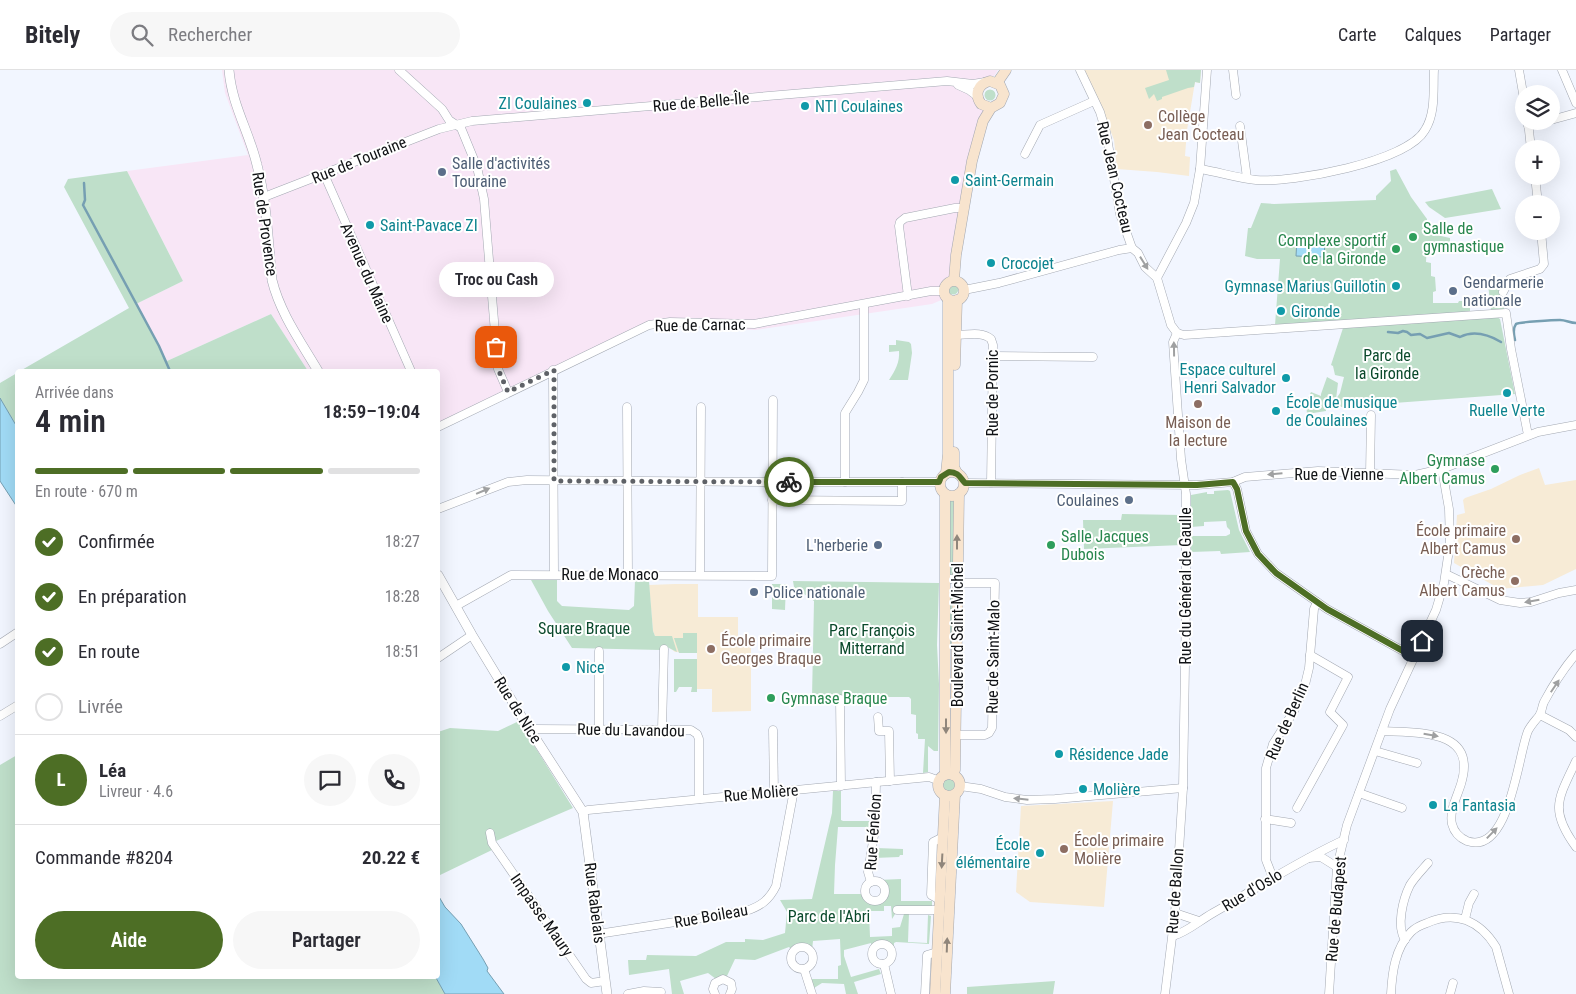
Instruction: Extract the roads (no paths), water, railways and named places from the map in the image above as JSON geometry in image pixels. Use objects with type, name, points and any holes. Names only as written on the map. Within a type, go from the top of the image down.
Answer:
[{"type":"main road","points":[[997,84],[1006,70]]},
{"type":"main road","points":[[954,280],[963,208],[972,161],[983,121],[984,103],[979,88],[985,82],[990,81],[997,84],[1003,90],[1003,99],[996,106],[984,103]]},
{"type":"main road","points":[[949,297],[962,296],[964,290],[962,285],[954,280]]},
{"type":"main road","points":[[954,280],[945,285],[956,335],[954,466],[964,483],[964,487],[959,494],[954,496],[945,494],[941,490],[939,482],[941,477],[949,472],[957,473]]},
{"type":"main road","points":[[946,473],[948,454],[949,297]]},
{"type":"main road","name":"Boulevard Saint-Michel","points":[[945,494],[946,777]]},
{"type":"main road","name":"Boulevard Saint-Michel","points":[[946,777],[956,770],[959,494]]},
{"type":"main road","points":[[935,994],[943,837],[953,792],[959,780],[946,777],[939,788],[953,792]]},
{"type":"main road","points":[[945,994],[953,792]]},
{"type":"street","name":"Rue de Provence","points":[[229,70],[231,92],[257,164],[264,197],[272,280],[280,306],[317,369]]},
{"type":"street","points":[[399,70],[442,109],[454,124],[461,128],[477,168],[484,199],[498,369],[508,392]]},
{"type":"street","name":"Rue Jean Cocteau","points":[[1080,70],[1106,132],[1120,214],[1132,248],[1157,278]]},
{"type":"street","points":[[1207,70],[1200,169],[1194,203],[1186,223],[1157,278],[1171,325],[1177,333],[1184,335],[1506,312],[1511,349],[1528,435]]},
{"type":"street","points":[[1233,70],[1236,95]]},
{"type":"street","points":[[1200,169],[1247,178],[1274,180],[1324,174],[1406,148],[1425,132],[1429,124],[1432,114],[1434,70]]},
{"type":"street","points":[[1519,70],[1522,85]]},
{"type":"street","points":[[1562,70],[1576,103]]},
{"type":"street","name":"Rue de Belle-Île","points":[[947,81],[969,90],[984,103]]},
{"type":"street","name":"Rue de Belle-Île","points":[[454,124],[947,81],[973,84],[985,82]]},
{"type":"street","points":[[1025,154],[1040,125],[1094,101]]},
{"type":"street","points":[[1560,118],[1576,113]]},
{"type":"street","name":"Rue de Touraine","points":[[264,197],[454,124]]},
{"type":"street","points":[[1240,126],[1247,178]]},
{"type":"street","name":"Avenue du Maine","points":[[324,174],[410,369]]},
{"type":"street","points":[[908,296],[900,222],[905,218],[963,208]]},
{"type":"street","points":[[1503,292],[1510,279],[1540,269],[1544,264],[1542,240]]},
{"type":"street","points":[[964,290],[999,283],[1132,248]]},
{"type":"street","name":"Rue de Carnac","points":[[440,426],[648,324],[660,322],[754,324],[931,291],[949,297]]},
{"type":"street","points":[[845,482],[845,413],[864,380],[864,305]]},
{"type":"street","name":"Rue du Général de Gaulle","points":[[1177,333],[1173,342],[1184,485],[1186,602],[1183,788]]},
{"type":"street","name":"Rue de Pornic","points":[[956,335],[976,334],[987,336],[991,339],[991,483]]},
{"type":"street","points":[[992,356],[1093,357]]},
{"type":"street","points":[[554,370],[554,574]]},
{"type":"street","points":[[773,400],[772,500],[902,501],[902,482]]},
{"type":"street","points":[[627,407],[628,574]]},
{"type":"street","points":[[700,575],[701,407]]},
{"type":"street","points":[[1370,474],[1371,416]]},
{"type":"street","name":"Rue de Vienne","points":[[964,483],[1184,485],[1233,482],[1245,477],[1318,471],[1415,475],[1442,469],[1528,435],[1576,425]]},
{"type":"street","name":"Rue de Budapest","points":[[1329,994],[1337,867],[1347,826],[1390,709],[1436,610],[1443,589],[1450,543],[1449,509],[1442,469]]},
{"type":"street","points":[[440,508],[508,482],[527,480],[939,482]]},
{"type":"street","points":[[1233,482],[1237,489],[1246,531],[1258,554],[1276,573],[1317,602],[1403,651],[1416,655]]},
{"type":"street","name":"Rue de Monaco","points":[[456,606],[511,574],[772,576],[772,500]]},
{"type":"street","points":[[1446,574],[1500,600],[1531,602],[1576,590]]},
{"type":"street","points":[[440,578],[456,606]]},
{"type":"street","name":"Rue de Saint-Malo","points":[[946,583],[955,579],[957,583],[995,583],[992,728],[985,735],[956,735]]},
{"type":"street","name":"Rue de Berlin","points":[[1273,878],[1266,860],[1266,768],[1273,744],[1301,698],[1309,668],[1314,609],[1317,602]]},
{"type":"street","name":"Rue de Nice","points":[[456,606],[472,636],[583,812]]},
{"type":"street","points":[[0,644],[15,634]]},
{"type":"street","points":[[440,657],[472,636]]},
{"type":"street","points":[[662,729],[664,649]]},
{"type":"street","points":[[599,651],[599,729]]},
{"type":"street","points":[[1297,808],[1343,725],[1330,712],[1348,677],[1310,654]]},
{"type":"street","points":[[1382,731],[1433,735],[1448,739],[1456,745],[1463,757],[1465,767],[1451,815],[1452,825],[1462,838],[1473,842],[1484,840],[1491,836],[1501,821],[1512,796],[1527,733],[1540,715],[1544,703],[1576,654]]},
{"type":"street","points":[[840,700],[841,786]]},
{"type":"street","points":[[0,716],[15,707]]},
{"type":"street","points":[[1540,715],[1569,730],[1576,737]]},
{"type":"street","points":[[878,717],[878,731],[890,732],[890,781]]},
{"type":"street","name":"Rue du Lavandou","points":[[530,730],[535,728],[692,730],[699,739],[699,799]]},
{"type":"street","points":[[773,730],[774,792]]},
{"type":"street","points":[[1375,751],[1417,763]]},
{"type":"street","points":[[1576,761],[1561,792],[1558,808],[1563,829],[1576,847]]},
{"type":"street","name":"Rue Molière","points":[[583,812],[699,799],[929,777],[946,777]]},
{"type":"street","name":"Rue Fénélon","points":[[871,882],[868,872],[874,829],[876,782]]},
{"type":"street","points":[[953,792],[981,789],[1005,797],[1027,800],[1183,788]]},
{"type":"street","name":"Rue de Ballon","points":[[1165,994],[1173,936],[1183,788]]},
{"type":"street","name":"Rue Boileau","points":[[598,934],[746,911],[760,906],[770,897],[776,886],[794,790]]},
{"type":"street","points":[[1360,793],[1402,808]]},
{"type":"street","name":"Rue Rabelais","points":[[583,812],[607,994]]},
{"type":"street","points":[[1265,814],[1290,823]]},
{"type":"street","name":"Impasse Maury","points":[[490,833],[492,843],[586,979],[591,982],[605,981]]},
{"type":"street","name":"Rue d'Oslo","points":[[1173,936],[1182,934],[1198,921],[1306,859],[1344,840]]},
{"type":"street","points":[[1306,859],[1321,857],[1337,867]]},
{"type":"street","points":[[1405,940],[1401,926],[1404,902],[1411,884],[1428,863]]},
{"type":"street","points":[[1464,919],[1474,894]]},
{"type":"street","points":[[897,910],[940,905]]},
{"type":"street","points":[[1175,913],[1198,921]]},
{"type":"street","points":[[1391,994],[1395,963],[1410,933],[1418,926],[1449,916],[1464,919],[1484,931],[1496,947],[1509,994]]},
{"type":"street","points":[[925,994],[927,955],[937,952]]},
{"type":"street","points":[[884,964],[891,994]]},
{"type":"street","points":[[804,969],[812,994]]},
{"type":"street","points":[[715,994],[715,983],[723,979],[731,983],[732,989],[730,994]]},
{"type":"street","points":[[1450,994],[1453,983]]},
{"type":"street","points":[[628,994],[644,991],[661,992]]},
{"type":"water","points":[[1297,239],[1325,241],[1324,257],[1296,256]]},
{"type":"water","points":[[0,398],[15,424],[15,504],[0,481]]},
{"type":"water","points":[[440,898],[445,907],[461,924],[488,968],[487,971],[504,994],[445,994],[437,979],[440,979]]},
{"type":"waterway","points":[[84,183],[85,200],[83,205],[159,346],[169,369]]},
{"type":"waterway","points":[[1515,340],[1514,328],[1518,323],[1560,320],[1576,323]]},
{"type":"waterway","points":[[1388,332],[1398,333],[1403,331],[1411,335],[1420,334],[1427,338],[1449,333],[1460,337],[1476,334],[1486,335],[1501,342]]},
{"type":"place","name":"ZI Coulaines","points":[[587,103]]},
{"type":"place","name":"NTI Coulaines","points":[[805,106]]},
{"type":"place","name":"Collège Jean Cocteau","points":[[1148,125]]},
{"type":"place","name":"Salle d'activités Touraine","points":[[442,172]]},
{"type":"place","name":"Saint-Germain","points":[[955,180]]},
{"type":"place","name":"Saint-Pavace ZI","points":[[370,225]]},
{"type":"place","name":"Salle de gymnastique","points":[[1413,237]]},
{"type":"place","name":"Complexe sportif de la Gironde","points":[[1396,249]]},
{"type":"place","name":"Crocojet","points":[[991,263]]},
{"type":"place","name":"Gymnase Marius Guillotin","points":[[1396,286]]},
{"type":"place","name":"Gendarmerie nationale","points":[[1453,291]]},
{"type":"place","name":"Gironde","points":[[1281,311]]},
{"type":"place","name":"Troc ou Cash","points":[[496,347]]},
{"type":"place","name":"Espace culturel Henri Salvador","points":[[1286,378]]},
{"type":"place","name":"Ruelle Verte","points":[[1507,393]]},
{"type":"place","name":"Maison de la lecture","points":[[1198,404]]},
{"type":"place","name":"École de musique de Coulaines","points":[[1276,411]]},
{"type":"place","name":"Gymnase Albert Camus","points":[[1495,469]]},
{"type":"place","name":"Coulaines","points":[[1129,500]]},
{"type":"place","name":"École primaire Albert Camus","points":[[1516,539]]},
{"type":"place","name":"L'herberie","points":[[878,545]]},
{"type":"place","name":"Salle Jacques Dubois","points":[[1051,545]]},
{"type":"place","name":"Crèche Albert Camus","points":[[1515,581]]},
{"type":"place","name":"Police nationale","points":[[754,592]]},
{"type":"place","name":"École primaire Georges Braque","points":[[711,649]]},
{"type":"place","name":"Nice","points":[[566,667]]},
{"type":"place","name":"Gymnase Braque","points":[[771,698]]},
{"type":"place","name":"Résidence Jade","points":[[1059,754]]},
{"type":"place","name":"Molière","points":[[1083,789]]},
{"type":"place","name":"La Fantasia","points":[[1433,805]]},
{"type":"place","name":"École primaire Molière","points":[[1064,849]]},
{"type":"place","name":"École élémentaire","points":[[1040,853]]},
{"type":"park label","name":"Parc de la Gironde","points":[[1387,364]]},
{"type":"park label","name":"Square Braque","points":[[584,628]]},
{"type":"park label","name":"Parc François Mitterrand","points":[[872,639]]},
{"type":"park label","name":"Parc de l'Abri","points":[[829,916]]}]
